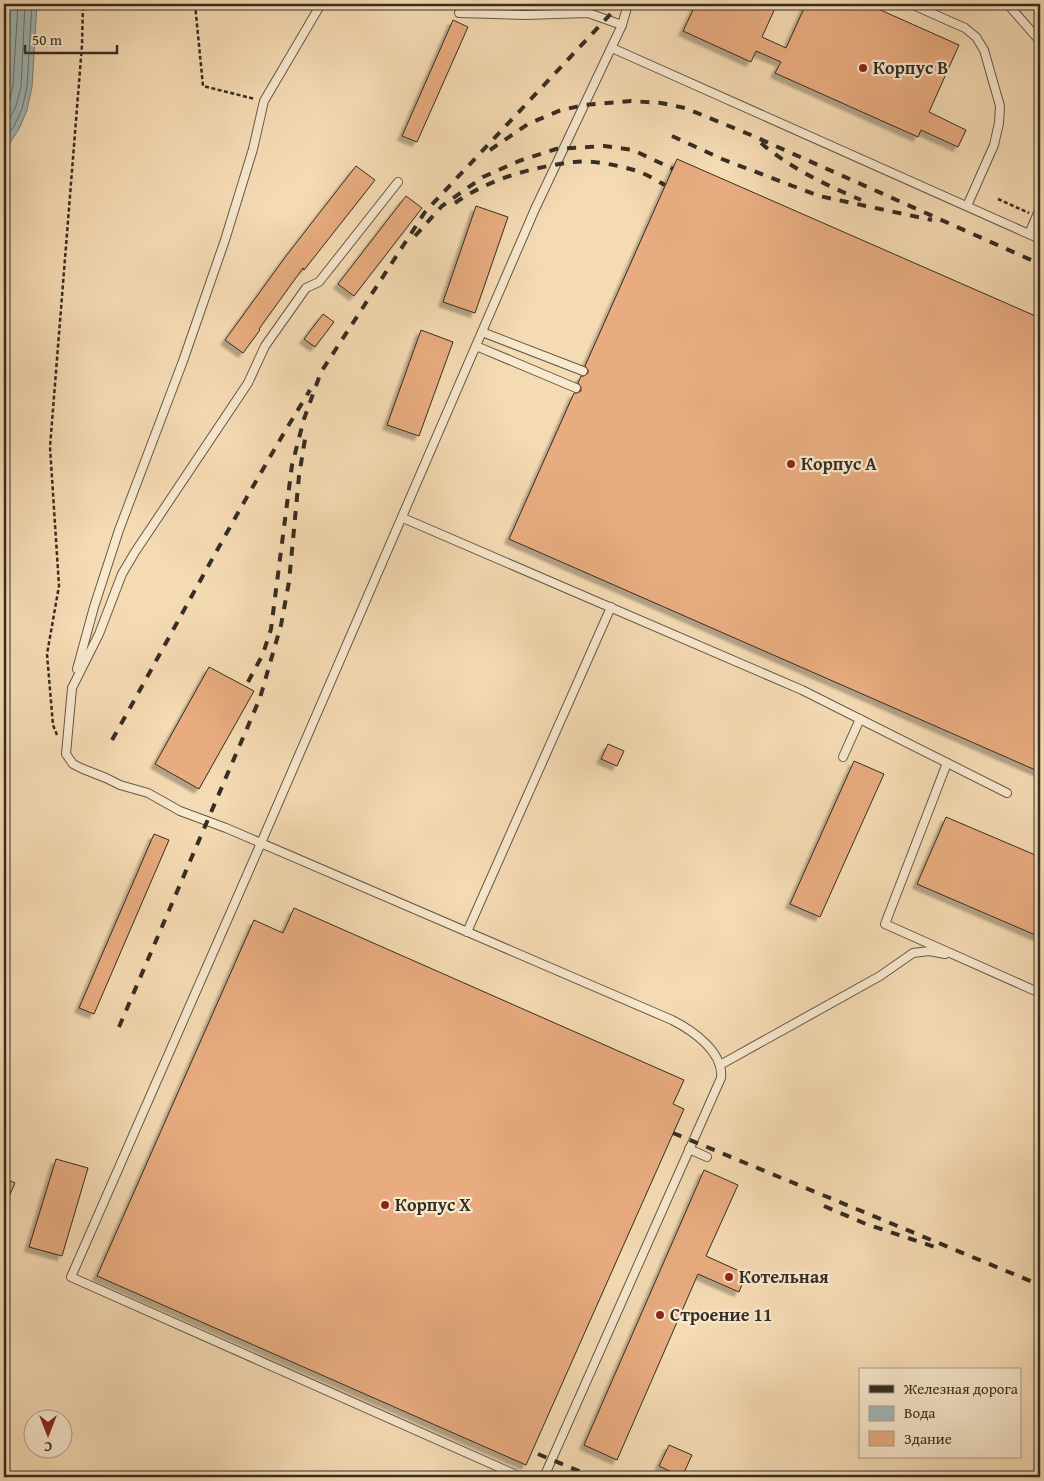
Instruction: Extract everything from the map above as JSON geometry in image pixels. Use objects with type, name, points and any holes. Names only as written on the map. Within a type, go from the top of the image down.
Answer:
[{"type":"lane","points":[[322,4],[264,101],[253,149],[225,240],[183,361],[119,530],[94,607],[72,688],[66,754],[74,764],[83,769],[120,785],[148,793],[180,811],[262,843],[687,1028],[702,1039],[720,1065],[722,1070],[721,1078],[544,1477]]},
{"type":"lane","points":[[521,1477],[71,1277],[262,843],[535,209],[612,48],[622,25],[628,4]]},
{"type":"lane","points":[[911,4],[965,28],[976,37],[984,50],[1000,106],[999,123],[994,145],[967,206]]},
{"type":"lane","points":[[1011,8],[1040,42]]},
{"type":"lane","points":[[459,13],[525,15],[588,13],[622,25]]},
{"type":"lane","points":[[612,48],[1040,239]]},
{"type":"lane","points":[[72,688],[98,634],[122,574],[248,383],[265,346],[306,288],[318,282],[398,182]]},
{"type":"lane","points":[[1029,234],[1039,212]]},
{"type":"lane","points":[[482,332],[583,371]]},
{"type":"lane","points":[[476,346],[576,388]]},
{"type":"lane","points":[[403,518],[802,690],[1007,794]]},
{"type":"lane","points":[[468,932],[611,608]]},
{"type":"lane","points":[[843,757],[860,719]]},
{"type":"lane","points":[[948,763],[885,924],[1040,993]]},
{"type":"lane","points":[[720,1065],[880,976],[913,953],[929,951],[959,957]]},
{"type":"lane","points":[[690,1150],[707,1157]]},
{"type":"path","points":[[66,754],[53,725],[47,654],[59,586],[50,447],[82,45],[83,4]]},
{"type":"path","points":[[195,4],[203,86],[264,101]]},
{"type":"path","points":[[998,199],[1039,212]]},
{"type":"water","points":[[4,4],[37,4],[32,87],[27,110],[19,129],[4,152]]},
{"type":"building","name":"Корпус В","points":[[696,4],[777,4],[762,37],[786,48],[806,4],[867,4],[959,45],[929,112],[966,130],[958,147],[921,130],[918,137],[775,73],[781,62],[756,51],[751,62],[683,31]]},
{"type":"building","points":[[453,20],[468,27],[417,142],[402,136]]},
{"type":"building","name":"Корпус А","points":[[677,159],[1040,318],[1040,772],[509,539],[574,393],[581,391],[578,383],[581,376],[588,373],[585,366]]},
{"type":"building","points":[[356,166],[375,180],[304,270],[303,268],[243,353],[225,340],[286,256]]},
{"type":"building","points":[[406,196],[422,208],[354,296],[338,284]]},
{"type":"building","points":[[476,206],[508,217],[475,313],[443,302]]},
{"type":"building","points":[[323,314],[334,322],[315,347],[304,339]]},
{"type":"building","points":[[421,330],[453,342],[419,436],[387,425]]},
{"type":"building","points":[[209,667],[254,691],[199,789],[155,764]]},
{"type":"building","points":[[608,744],[624,751],[617,766],[601,759]]},
{"type":"building","points":[[854,761],[884,774],[820,917],[790,904]]},
{"type":"building","points":[[946,817],[1040,857],[1040,937],[917,884]]},
{"type":"building","points":[[154,834],[169,840],[94,1014],[79,1008]]},
{"type":"building","name":"Корпус Х","points":[[294,908],[684,1080],[673,1104],[684,1109],[526,1465],[97,1276],[254,920],[283,933]]},
{"type":"building","points":[[56,1159],[88,1168],[62,1256],[29,1247]]},
{"type":"building","name":"Строение 11","points":[[704,1170],[738,1185],[706,1256],[746,1274],[739,1292],[698,1274],[617,1460],[584,1445]]},
{"type":"building","points":[[4,1178],[15,1183],[4,1208]]},
{"type":"building","points":[[669,1445],[692,1455],[682,1477],[659,1466]]},
{"type":"railway","points":[[248,682],[263,654],[271,629],[292,465],[304,419],[321,372],[425,212],[620,4]]},
{"type":"railway","points":[[490,150],[528,124],[561,110],[585,105],[631,101],[661,103],[685,108],[751,135],[1040,264]]},
{"type":"railway","points":[[672,136],[722,159],[819,196],[932,220]]},
{"type":"railway","points":[[761,143],[809,175],[861,200]]},
{"type":"railway","points":[[415,236],[442,206],[483,177],[519,161],[556,149],[604,146],[633,150],[673,169]]},
{"type":"railway","points":[[455,203],[482,187],[512,175],[542,167],[574,162],[597,162],[627,168],[642,173],[665,185]]},
{"type":"railway","points":[[112,740],[234,520],[310,390]]},
{"type":"railway","points":[[119,1027],[260,698],[281,625],[289,582],[299,476],[305,439]]},
{"type":"railway","points":[[673,1133],[1040,1285]]},
{"type":"railway","points":[[824,1206],[866,1224],[935,1247]]},
{"type":"railway","points":[[538,1454],[593,1477]]},
{"type":"place","name":"Корпус В","points":[[863,68]]},
{"type":"place","name":"Корпус А","points":[[791,464]]},
{"type":"place","name":"Корпус Х","points":[[385,1205]]},
{"type":"place","name":"Котельная","points":[[729,1277]]},
{"type":"place","name":"Строение 11","points":[[660,1315]]}]
